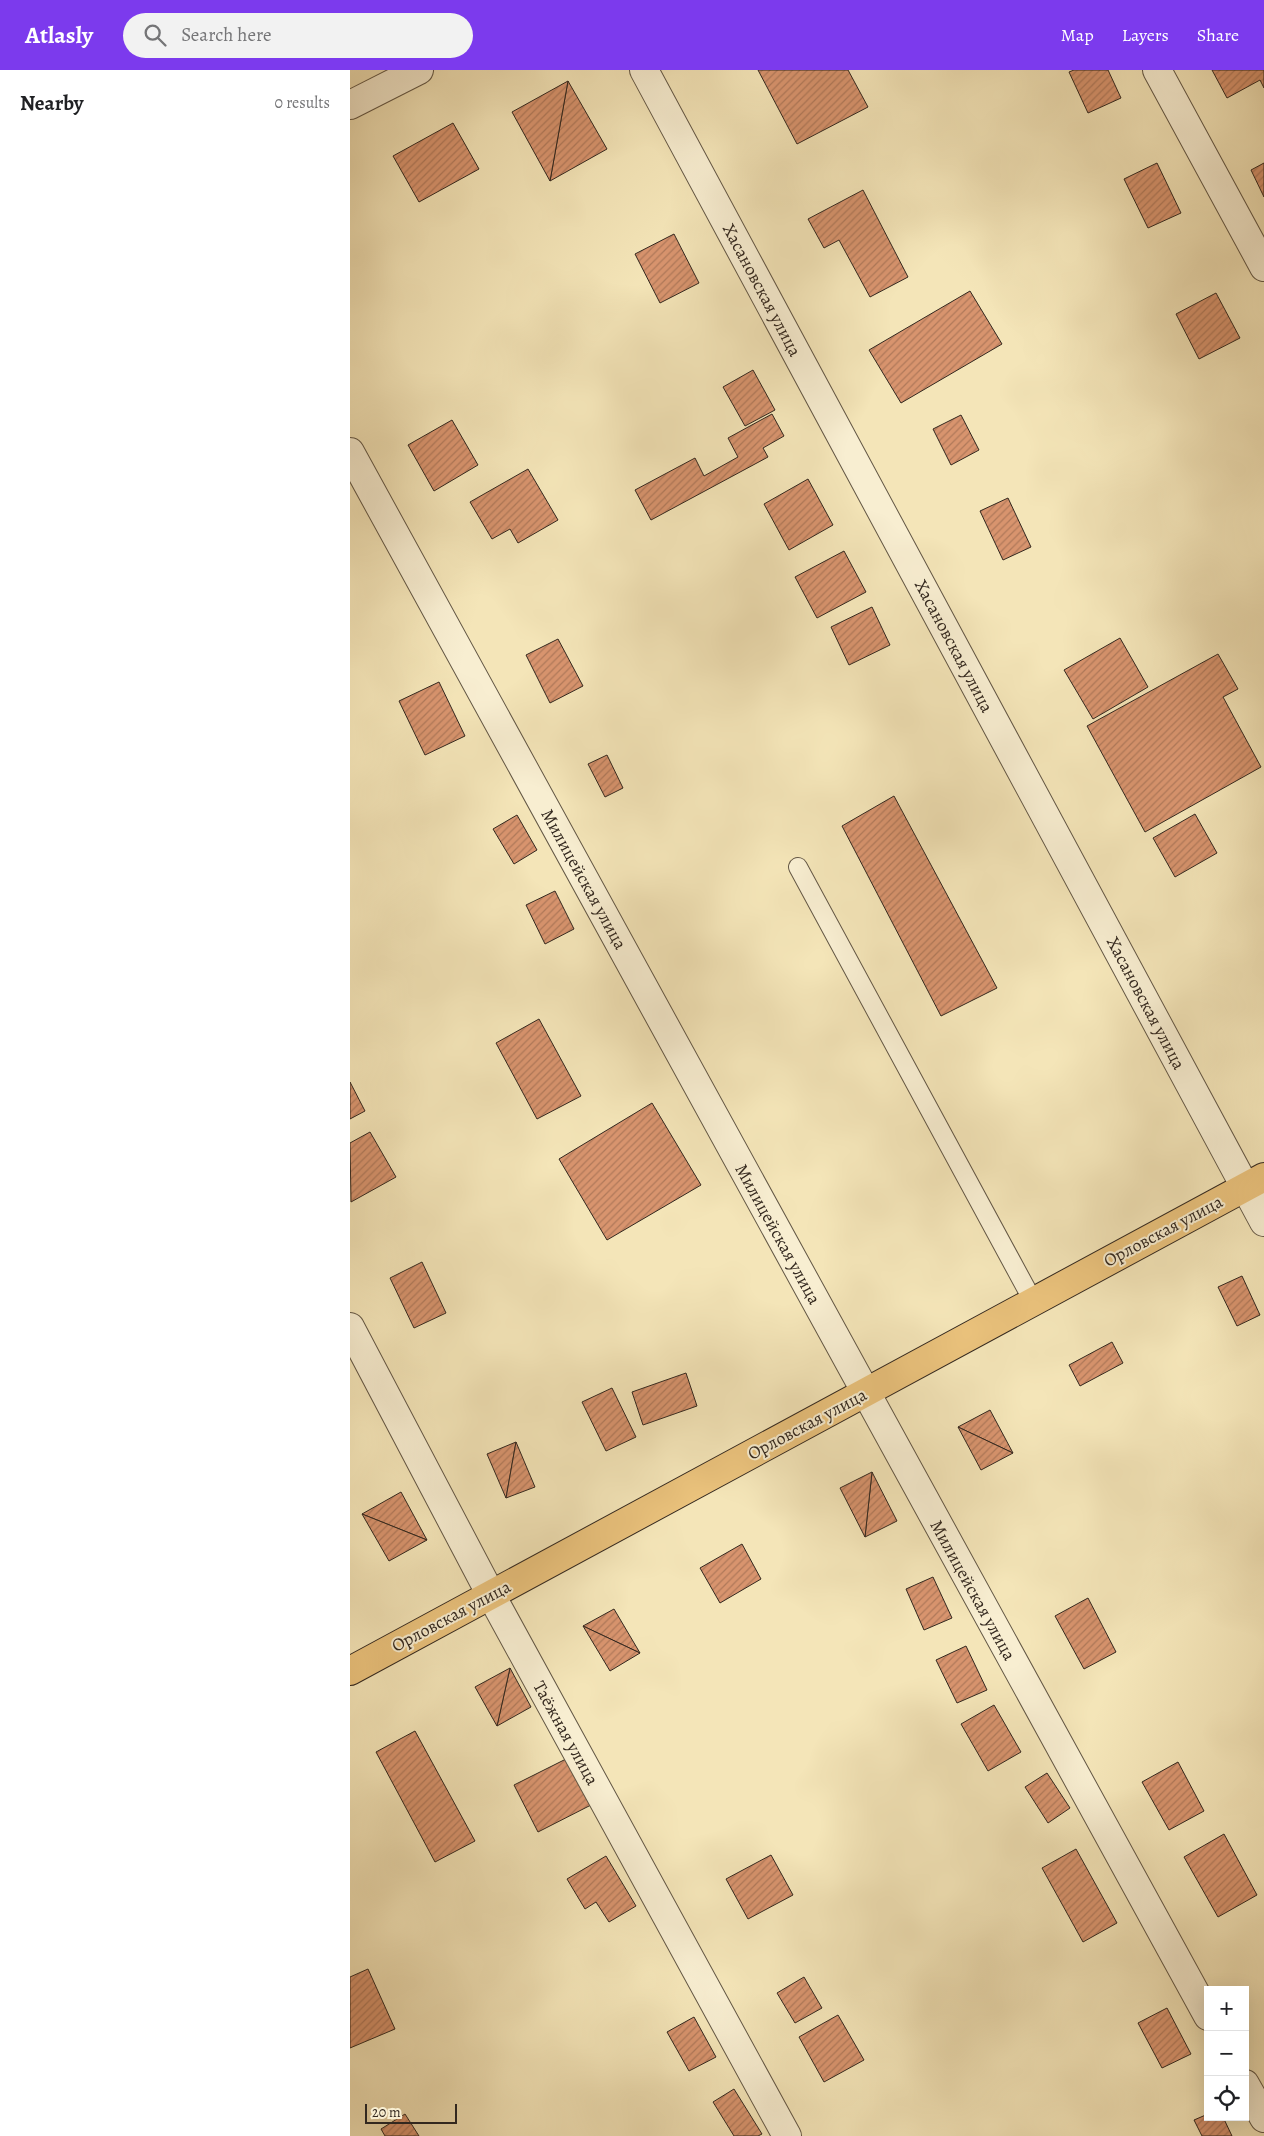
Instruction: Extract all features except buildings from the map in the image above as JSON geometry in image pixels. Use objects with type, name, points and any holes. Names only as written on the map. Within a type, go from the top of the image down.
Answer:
[{"type":"highway","name":"Орловская улица","points":[[350,1671],[1254,1182]]},
{"type":"street","points":[[350,105],[419,70]]},
{"type":"street","name":"Хасановская улица","points":[[644,70],[1254,1182],[1264,1222]]},
{"type":"street","points":[[1157,70],[1264,267]]},
{"type":"street","name":"Милицейская улица","points":[[350,452],[1204,2009]]},
{"type":"street","name":"Таёжная улица","points":[[350,1327],[491,1595],[787,2136]]},
{"type":"street","points":[[1249,2091],[1264,2118]]},
{"type":"lane","points":[[798,867],[1033,1301]]}]
